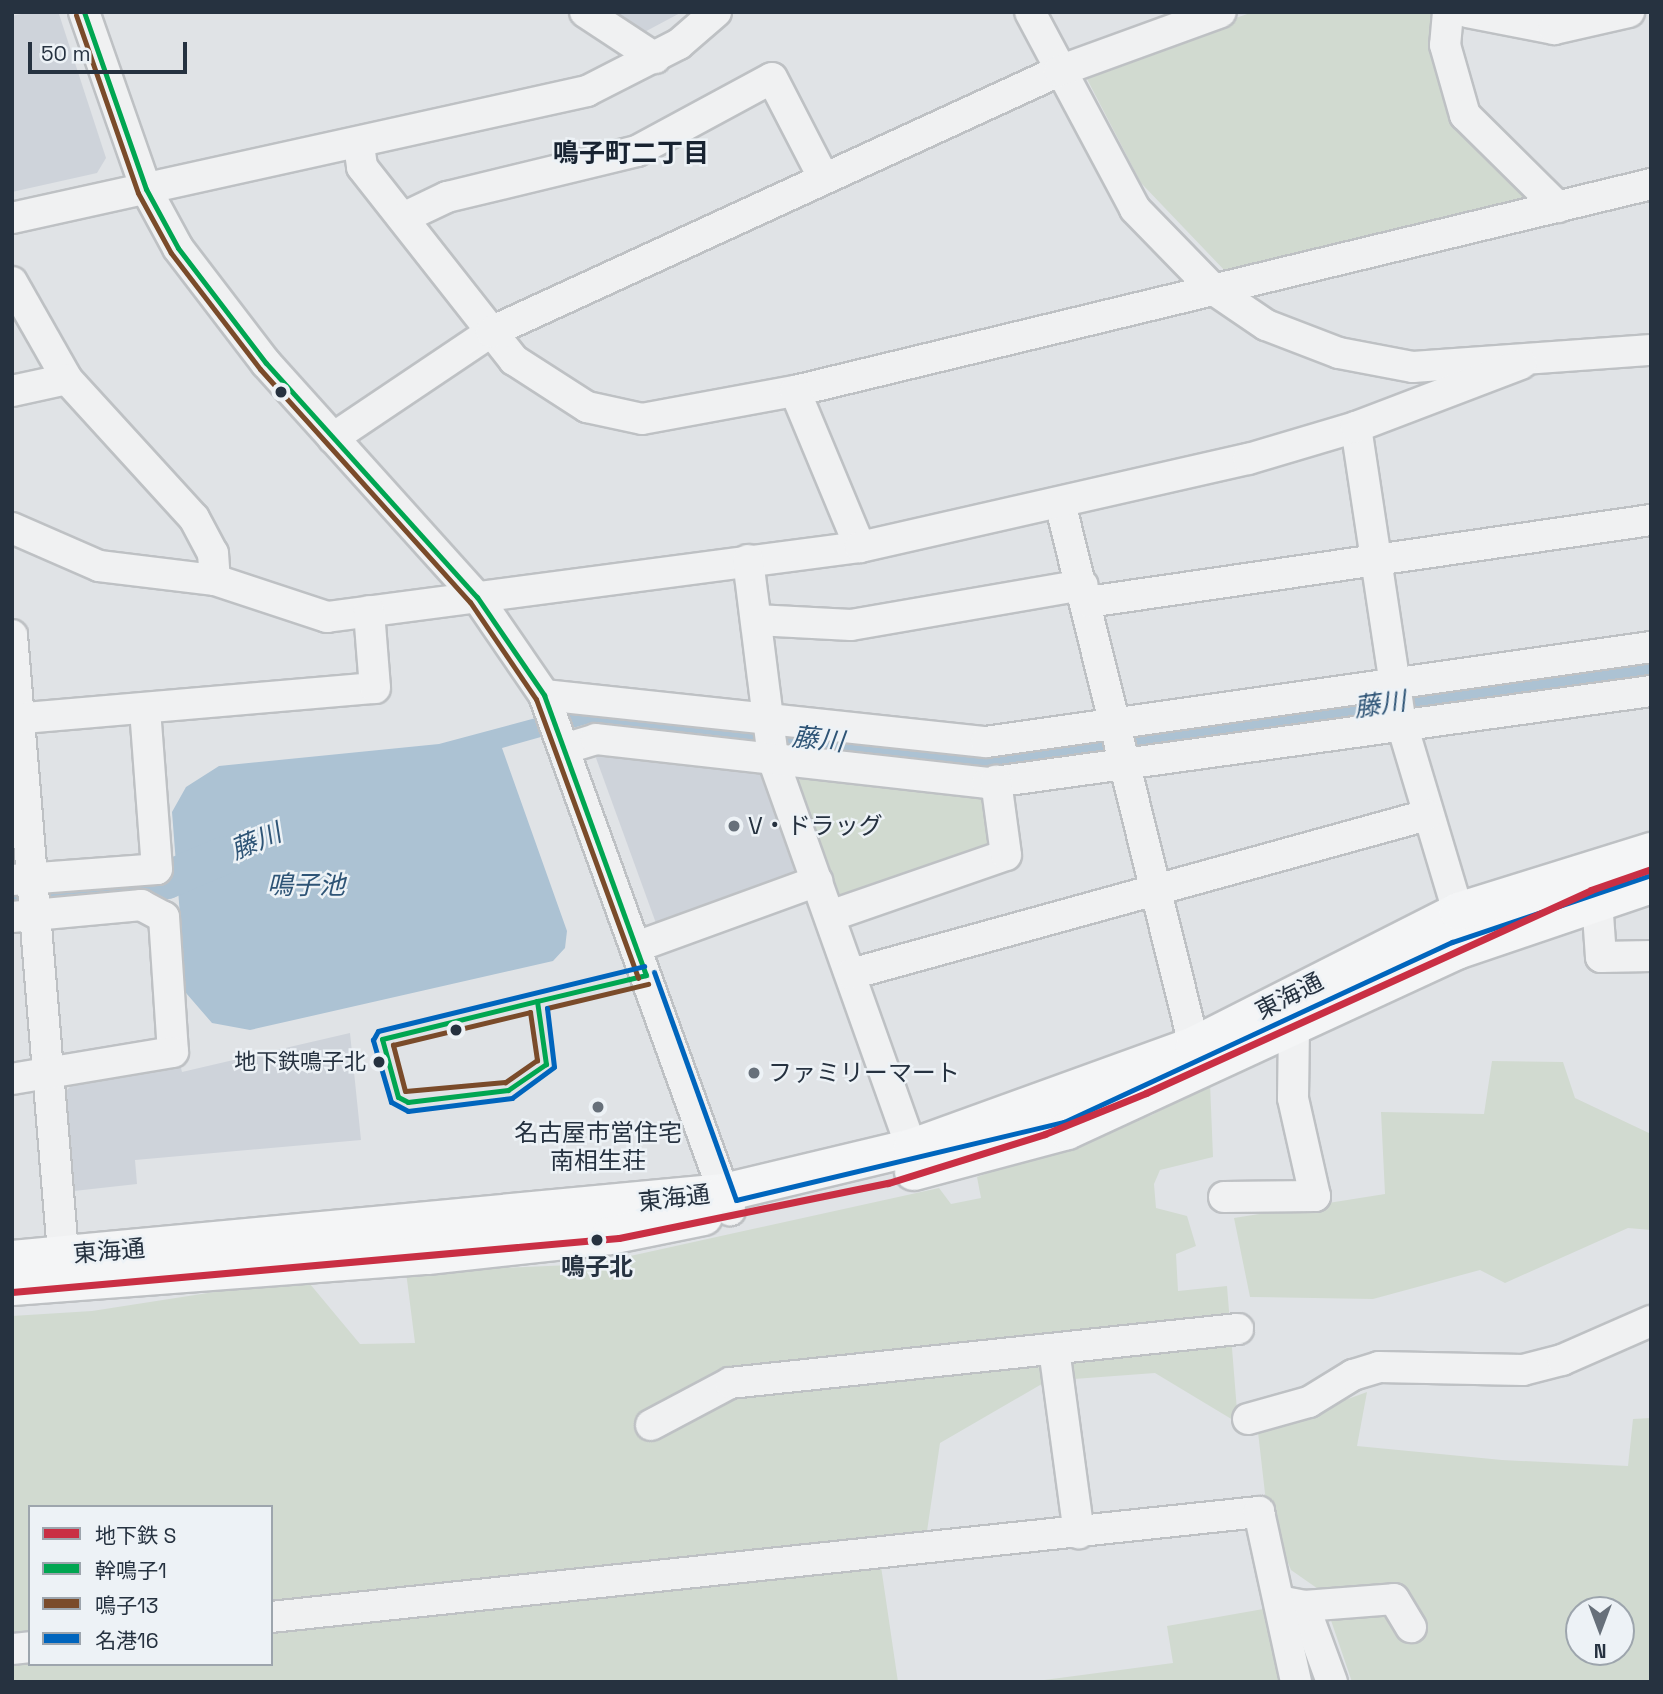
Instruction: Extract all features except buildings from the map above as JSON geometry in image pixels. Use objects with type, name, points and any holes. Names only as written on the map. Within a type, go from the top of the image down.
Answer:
[{"type":"main road","name":"東海通","points":[[915,1158],[1194,1045],[1458,911],[1651,850]]},
{"type":"main road","name":"東海通","points":[[12,1286],[64,1268],[727,1201],[915,1158],[1067,1130],[1294,1022],[1456,950],[1597,900],[1651,884]]},
{"type":"main road","name":"東海通","points":[[12,1259],[64,1268]]},
{"type":"street","points":[[84,12],[146,189],[223,310],[333,438],[477,597],[547,701],[565,743],[727,1201]]},
{"type":"street","points":[[585,12],[655,58]]},
{"type":"street","points":[[12,218],[359,145],[587,92],[655,58],[716,12]]},
{"type":"street","points":[[1030,12],[1059,71],[1135,209],[1213,289],[1266,325],[1339,353],[1413,367],[1521,364],[1651,350]]},
{"type":"street","points":[[333,438],[491,332],[823,177],[1059,71],[1221,12]]},
{"type":"street","points":[[1448,12],[1445,45],[1465,115],[1558,207]]},
{"type":"street","points":[[1467,12],[1554,29],[1629,12]]},
{"type":"street","points":[[402,218],[447,197],[637,151],[772,78],[823,177]]},
{"type":"street","points":[[359,145],[362,167],[514,360],[567,397],[642,419],[795,391],[1651,184]]},
{"type":"street","points":[[12,282],[67,379],[194,518],[213,552],[215,580]]},
{"type":"street","points":[[12,528],[99,566],[215,580],[327,617],[860,547],[1060,503],[1356,427],[1521,364]]},
{"type":"street","points":[[12,391],[67,379]]},
{"type":"street","points":[[795,391],[860,547]]},
{"type":"street","points":[[1356,427],[1397,704],[1427,815],[1458,911]]},
{"type":"street","points":[[1060,503],[1086,593],[1194,1045]]},
{"type":"street","points":[[756,620],[851,625],[1651,520]]},
{"type":"street","points":[[748,560],[770,737],[817,881],[915,1158]]},
{"type":"street","points":[[15,719],[375,688],[369,611]]},
{"type":"street","points":[[12,635],[24,897],[50,1075],[64,1268]]},
{"type":"street","points":[[565,743],[596,738],[770,737],[1122,742],[1397,704],[1651,647]]},
{"type":"street","points":[[547,701],[770,737],[996,781],[1122,742],[1397,704],[1651,691]]},
{"type":"street","points":[[24,897],[157,869],[145,708]]},
{"type":"street","points":[[830,916],[1006,855],[996,781]]},
{"type":"street","points":[[851,974],[1427,815]]},
{"type":"street","points":[[636,947],[817,881]]},
{"type":"street","points":[[12,1079],[50,1075],[173,1052],[164,917],[141,905],[24,897]]},
{"type":"street","points":[[1597,900],[1601,957],[1651,956]]},
{"type":"street","points":[[1224,1197],[1315,1196],[1293,1098],[1294,1022]]},
{"type":"street","points":[[1248,1419],[1309,1402],[1353,1375],[1379,1367],[1523,1370],[1562,1360],[1651,1321]]},
{"type":"street","points":[[651,1425],[730,1383],[1238,1329]]},
{"type":"street","points":[[1054,1349],[1079,1533]]},
{"type":"street","points":[[273,1617],[1259,1512],[1291,1603],[1332,1682]]},
{"type":"street","points":[[1291,1603],[1394,1599],[1411,1627]]},
{"type":"street","points":[[1291,1603],[1296,1682]]},
{"type":"shaded area","points":[[30,12],[59,14],[106,158],[97,173],[12,192],[12,16]]},
{"type":"shaded area","points":[[600,12],[682,12],[637,36]]},
{"type":"shaded area","points":[[1253,12],[1432,13],[1437,47],[1529,188],[1525,205],[1227,273],[1141,183],[1087,79],[1091,69]]},
{"type":"shaded area","points":[[602,748],[769,774],[804,874],[657,926],[596,758]]},
{"type":"shaded area","points":[[797,771],[987,792],[999,844],[833,902],[788,780]]},
{"type":"shaded area","points":[[350,1033],[361,1140],[135,1160],[137,1184],[74,1191],[63,1094],[71,1086],[180,1064],[182,1072]]},
{"type":"shaded area","points":[[1492,1061],[1563,1062],[1575,1098],[1651,1134],[1651,1230],[1628,1228],[1505,1283],[1480,1270],[1373,1299],[1250,1297],[1234,1218],[1385,1194],[1381,1112],[1484,1114]]},
{"type":"shaded area","points":[[1210,1083],[1213,1157],[1160,1170],[1154,1184],[1156,1208],[1187,1216],[1196,1246],[1176,1254],[1178,1291],[1227,1286],[1238,1423],[1155,1373],[1047,1381],[940,1443],[926,1538],[878,1546],[898,1682],[12,1682],[12,1316],[92,1311],[305,1278],[360,1344],[415,1343],[406,1272],[594,1264],[939,1188],[951,1204],[981,1198],[977,1177],[1152,1115]]},
{"type":"shaded area","points":[[1367,1392],[1357,1446],[1502,1460],[1628,1466],[1633,1419],[1651,1418],[1651,1682],[1352,1682],[1321,1591],[1291,1570],[1267,1511],[1258,1432]]},
{"type":"shaded area","points":[[1269,1608],[1284,1682],[1029,1682],[1173,1663],[1167,1626]]},
{"type":"water","name":"鳴子池","points":[[1651,656],[1651,676],[989,769],[594,722],[502,748],[567,931],[565,948],[553,961],[250,1030],[212,1023],[186,993],[172,812],[186,787],[219,766],[439,744],[584,705],[988,751]]},
{"type":"waterway","name":"藤川","points":[[12,897],[167,880],[225,855]]},
{"type":"metro line","name":"S","points":[[12,1292],[619,1238],[888,1183],[1045,1134],[1146,1093],[1591,890],[1651,869]]},
{"type":"transit line","name":"幹鳴子1","points":[[84,12],[146,189],[178,248],[266,363],[477,597],[544,695],[646,975]]},
{"type":"transit line","name":"鳴子13","points":[[76,15],[138,193],[171,253],[260,369],[470,602],[536,699],[638,978]]},
{"type":"transit line","name":"名港16","points":[[654,972],[736,1200],[1064,1122],[1452,942],[1648,876]]},
{"type":"transit line","name":"名港16","points":[[547,1008],[554,1067],[512,1098],[408,1111],[391,1102],[373,1040],[378,1031],[644,966]]},
{"type":"transit line","name":"幹鳴子1","points":[[537,1001],[646,975]]},
{"type":"transit line","name":"鳴子13","points":[[547,1008],[648,984]]},
{"type":"transit line","name":"幹鳴子1","points":[[537,1001],[546,1064],[508,1090],[408,1102],[398,1097],[382,1039],[537,1001]]},
{"type":"transit line","name":"鳴子13","points":[[530,1012],[537,1060],[505,1082],[405,1091],[393,1045],[530,1012]]},
{"type":"place","name":"V・ドラッグ","points":[[734,826]]},
{"type":"place","name":"地下鉄鳴子北","points":[[379,1062]]},
{"type":"place","name":"ファミリーマート","points":[[754,1073]]},
{"type":"place","name":"名古屋市営住宅 南相生荘","points":[[598,1107]]},
{"type":"place","name":"鳴子北","points":[[597,1240]]},
{"type":"district","name":"鳴子町二丁目","points":[[631,154]]}]
